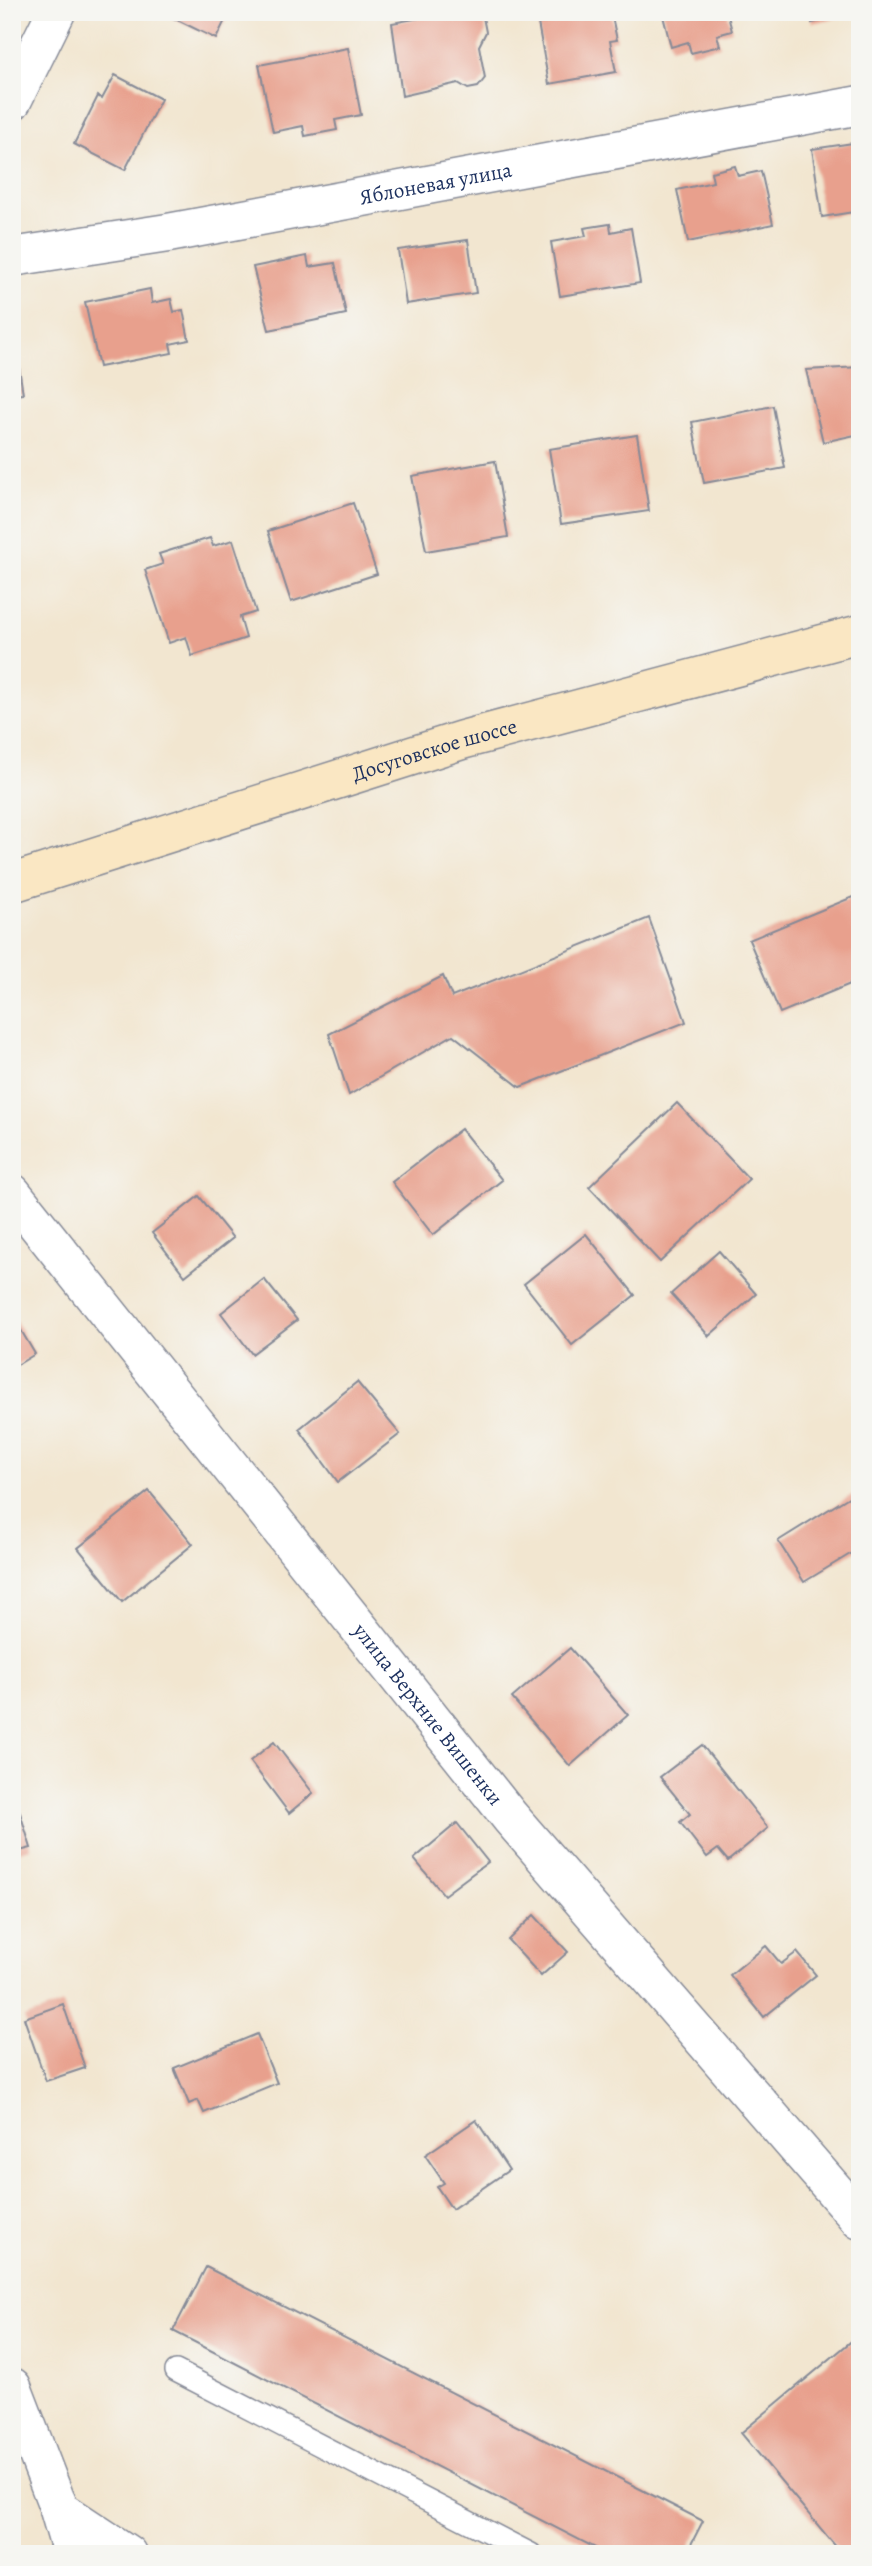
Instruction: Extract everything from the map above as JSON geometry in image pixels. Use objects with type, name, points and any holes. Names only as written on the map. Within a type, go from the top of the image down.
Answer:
[{"type":"main road","name":"Досуговское шоссе","points":[[12,883],[462,740],[860,634]]},
{"type":"street","points":[[12,101],[56,12]]},
{"type":"street","name":"Яблоневая улица","points":[[12,257],[168,233],[860,105]]},
{"type":"street","name":"улица Верхние Вишенки","points":[[12,1193],[510,1817],[860,2220]]},
{"type":"street","points":[[12,2387],[57,2503],[72,2554]]},
{"type":"street","points":[[57,2503],[59,2510],[127,2554]]},
{"type":"lane","points":[[176,2371],[531,2554]]},
{"type":"building","points":[[161,12],[229,12],[216,39]]},
{"type":"building","points":[[453,12],[474,12],[483,17],[486,32],[479,46],[485,78],[478,87],[468,89],[458,83],[402,96],[392,23]]},
{"type":"building","points":[[536,12],[611,12],[617,40],[610,41],[616,72],[549,84]]},
{"type":"building","points":[[662,12],[727,12],[732,31],[717,35],[720,46],[691,53],[688,42],[671,47]]},
{"type":"building","points":[[810,12],[859,12],[859,13],[812,23]]},
{"type":"building","points":[[348,48],[361,115],[335,120],[337,130],[305,136],[303,126],[273,132],[259,65]]},
{"type":"building","points":[[115,75],[161,99],[125,170],[74,144],[98,96],[102,99]]},
{"type":"building","points":[[860,142],[860,211],[822,217],[812,149]]},
{"type":"building","points":[[735,166],[738,176],[761,171],[773,224],[688,242],[677,190],[713,182],[711,172]]},
{"type":"building","points":[[610,224],[611,232],[631,228],[640,283],[560,296],[551,242],[586,236],[584,228]]},
{"type":"building","points":[[468,240],[476,293],[406,304],[398,250]]},
{"type":"building","points":[[307,256],[309,267],[335,263],[346,314],[269,330],[253,267]]},
{"type":"building","points":[[150,289],[152,303],[171,299],[174,312],[183,310],[189,340],[170,344],[172,353],[99,367],[85,302]]},
{"type":"building","points":[[12,340],[15,340],[23,394],[12,395]]},
{"type":"building","points":[[860,367],[860,434],[823,442],[806,370]]},
{"type":"building","points":[[773,406],[785,468],[704,483],[692,422]]},
{"type":"building","points":[[637,435],[649,511],[561,524],[549,449]]},
{"type":"building","points":[[495,461],[508,537],[426,551],[412,476]]},
{"type":"building","points":[[353,503],[377,574],[291,602],[268,531]]},
{"type":"building","points":[[210,538],[213,546],[233,540],[256,612],[240,617],[246,638],[192,656],[186,637],[169,643],[145,570],[163,564],[159,554]]},
{"type":"building","points":[[860,894],[860,980],[780,1013],[749,940]]},
{"type":"building","points":[[649,918],[686,1022],[520,1087],[453,1035],[349,1095],[329,1034],[443,976],[452,997]]},
{"type":"building","points":[[677,1103],[749,1179],[660,1262],[589,1187]]},
{"type":"building","points":[[461,1129],[502,1180],[433,1235],[392,1182]]},
{"type":"building","points":[[199,1196],[233,1238],[185,1276],[152,1233]]},
{"type":"building","points":[[586,1234],[635,1295],[572,1345],[524,1284]]},
{"type":"building","points":[[719,1251],[756,1294],[709,1336],[671,1294]]},
{"type":"building","points":[[264,1279],[297,1320],[252,1354],[221,1313]]},
{"type":"building","points":[[12,1315],[35,1354],[12,1368]]},
{"type":"building","points":[[357,1382],[400,1434],[338,1482],[299,1429]]},
{"type":"building","points":[[860,1490],[860,1548],[804,1582],[778,1541]]},
{"type":"building","points":[[149,1491],[193,1544],[122,1602],[78,1548]]},
{"type":"building","points":[[570,1648],[628,1715],[570,1766],[512,1698]]},
{"type":"building","points":[[274,1742],[313,1793],[289,1813],[250,1761]]},
{"type":"building","points":[[702,1745],[768,1828],[728,1861],[718,1849],[707,1857],[680,1822],[690,1814],[660,1777]]},
{"type":"building","points":[[16,1800],[31,1848],[12,1853],[12,1801]]},
{"type":"building","points":[[457,1823],[488,1862],[444,1895],[414,1859]]},
{"type":"building","points":[[534,1915],[568,1952],[541,1976],[508,1940]]},
{"type":"building","points":[[766,1946],[781,1964],[797,1952],[816,1975],[764,2017],[730,1975]]},
{"type":"building","points":[[63,2004],[85,2068],[46,2081],[24,2018]]},
{"type":"building","points":[[257,2034],[277,2083],[204,2113],[198,2100],[189,2104],[174,2068]]},
{"type":"building","points":[[476,2120],[509,2170],[452,2209],[437,2187],[444,2183],[425,2155]]},
{"type":"building","points":[[206,2267],[703,2521],[686,2554],[607,2554],[173,2331]]},
{"type":"building","points":[[860,2334],[860,2554],[842,2554],[741,2433]]}]
